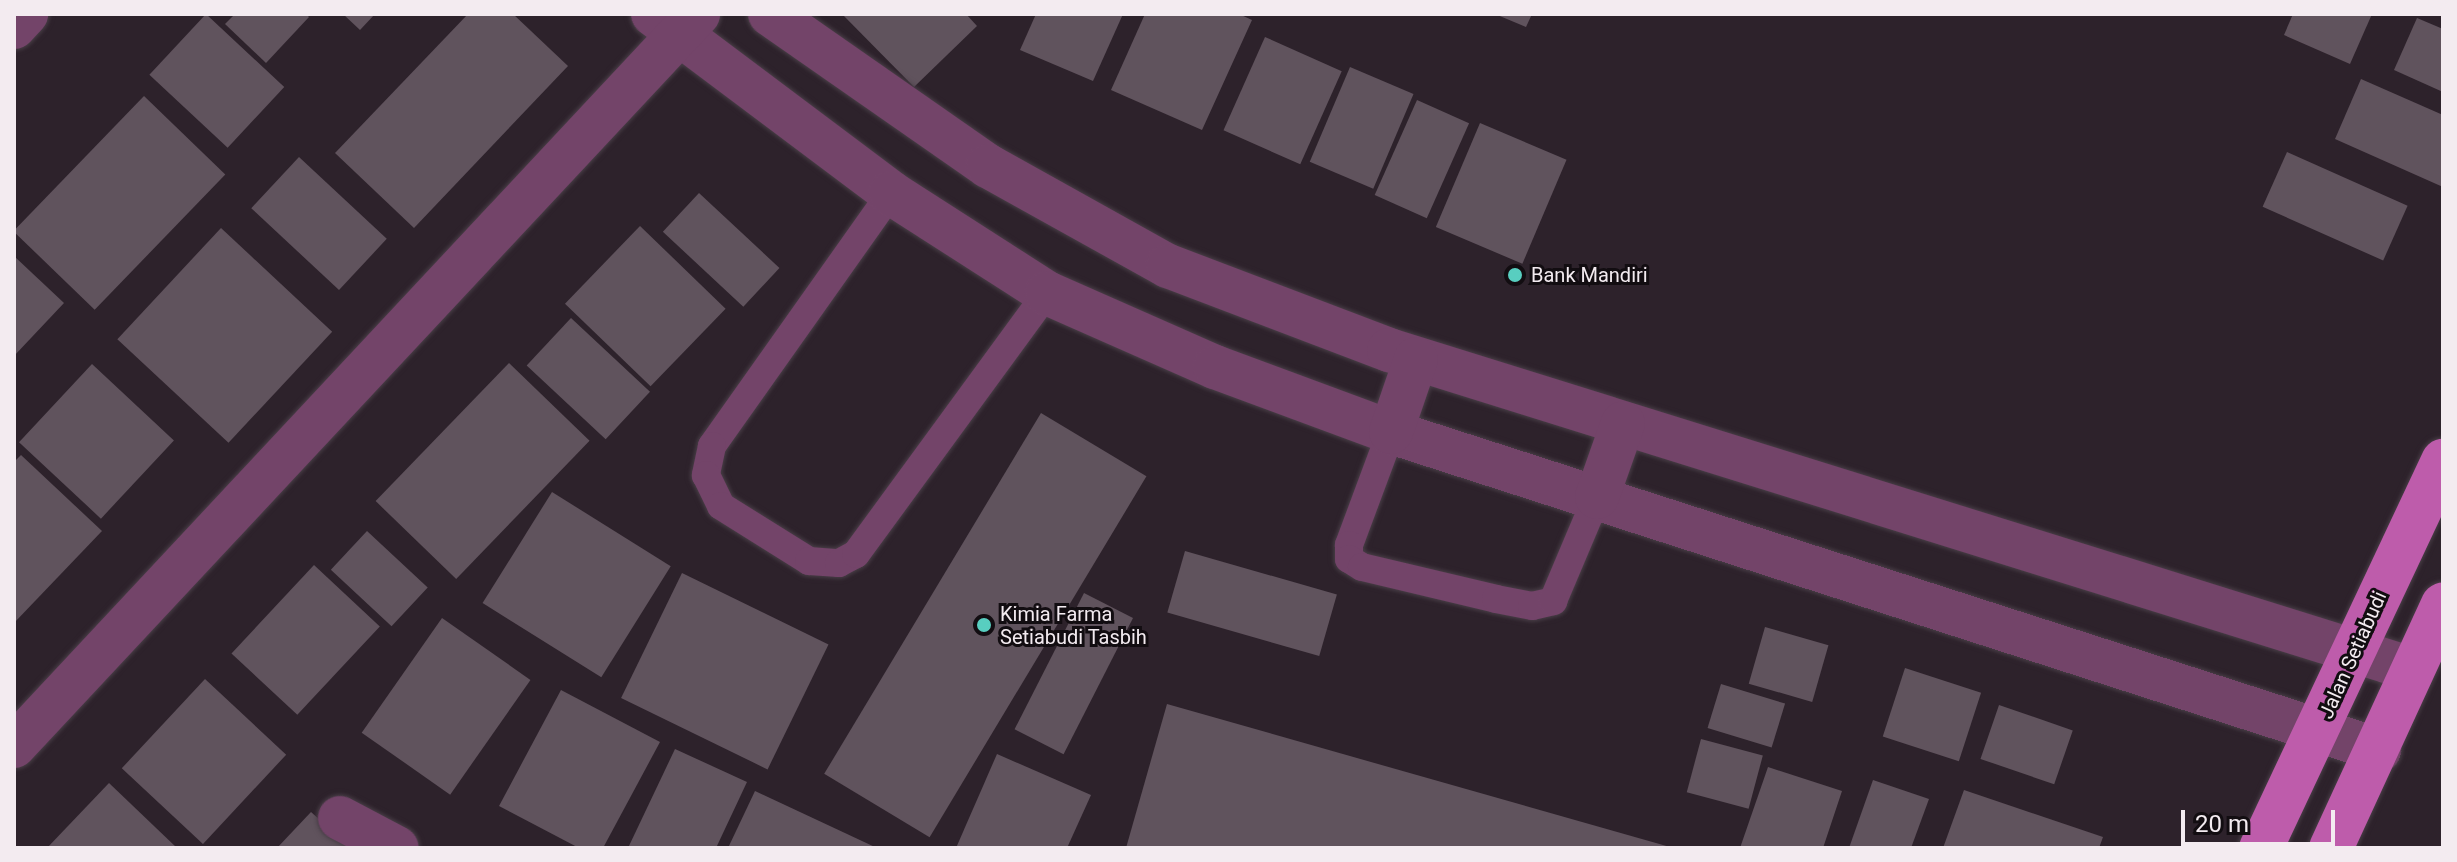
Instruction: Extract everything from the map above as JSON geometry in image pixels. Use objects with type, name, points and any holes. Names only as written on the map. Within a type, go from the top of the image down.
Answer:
[{"type":"main road","name":"Jalan Setiabudi","points":[[2261,848],[2321,729],[2353,652],[2443,461]]},
{"type":"main road","points":[[2331,848],[2379,750],[2443,604]]},
{"type":"street","points":[[14,27],[26,14]]},
{"type":"street","points":[[770,14],[988,166],[1168,266],[1416,359],[2412,669]]},
{"type":"street","points":[[14,746],[677,21],[891,193],[1047,293],[1215,367],[1391,432],[2379,750]]},
{"type":"street","points":[[1391,432],[1416,359]]},
{"type":"street","points":[[1597,497],[1623,423]]},
{"type":"street","points":[[340,818],[397,848]]},
{"type":"lane","points":[[891,193],[712,446],[706,475],[721,506],[809,561],[839,563],[856,554],[1047,293]]},
{"type":"lane","points":[[1391,432],[1349,545],[1349,559],[1362,567],[1520,604],[1553,601],[1597,497]]},
{"type":"building","points":[[206,14],[284,87],[228,148],[149,75]]},
{"type":"building","points":[[235,14],[306,14],[309,17],[266,63],[225,24]]},
{"type":"building","points":[[343,14],[375,14],[360,30]]},
{"type":"building","points":[[468,14],[513,14],[568,66],[414,228],[335,153]]},
{"type":"building","points":[[842,14],[966,14],[977,26],[914,87]]},
{"type":"building","points":[[1036,14],[1123,14],[1093,81],[1020,50]]},
{"type":"building","points":[[1145,14],[1239,14],[1252,20],[1202,130],[1111,90]]},
{"type":"building","points":[[1495,14],[1532,14],[1526,27]]},
{"type":"building","points":[[2293,14],[2372,14],[2350,64],[2284,35]]},
{"type":"building","points":[[2417,18],[2443,29],[2443,92],[2394,70]]},
{"type":"building","points":[[1265,37],[1342,71],[1300,164],[1224,130]]},
{"type":"building","points":[[1350,67],[1414,94],[1373,189],[1310,162]]},
{"type":"building","points":[[2361,79],[2443,115],[2443,187],[2335,139]]},
{"type":"building","points":[[144,96],[225,174],[95,310],[14,231]]},
{"type":"building","points":[[1417,100],[1469,123],[1427,218],[1375,195]]},
{"type":"building","points":[[1480,123],[1567,160],[1522,264],[1436,227]]},
{"type":"building","points":[[2287,152],[2408,206],[2383,261],[2263,207]]},
{"type":"building","points":[[299,157],[387,239],[339,290],[251,208]]},
{"type":"building","points":[[699,193],[779,268],[743,307],[663,232]]},
{"type":"building","points":[[640,226],[726,309],[651,386],[565,304]]},
{"type":"building","points":[[221,228],[332,332],[229,443],[117,339]]},
{"type":"building","points":[[14,256],[64,303],[14,356]]},
{"type":"building","points":[[571,318],[650,392],[606,439],[527,366]]},
{"type":"building","points":[[509,363],[590,441],[456,579],[376,501]]},
{"type":"building","points":[[92,364],[174,440],[101,519],[19,442]]},
{"type":"building","name":"Kimia Farma Setiabudi Tasbih","points":[[1041,413],[1146,476],[930,837],[824,774]]},
{"type":"building","points":[[21,455],[102,531],[14,623],[14,462]]},
{"type":"building","points":[[552,492],[671,566],[601,677],[483,603]]},
{"type":"building","points":[[367,531],[428,588],[392,626],[331,570]]},
{"type":"building","points":[[1185,551],[1337,595],[1319,656],[1167,613]]},
{"type":"building","points":[[314,565],[380,626],[297,715],[231,653]]},
{"type":"building","points":[[682,573],[829,644],[768,769],[621,698]]},
{"type":"building","points":[[1084,593],[1133,618],[1064,754],[1015,729]]},
{"type":"building","points":[[442,618],[530,680],[450,795],[362,733]]},
{"type":"building","points":[[1765,627],[1828,645],[1812,702],[1749,684]]},
{"type":"building","points":[[1905,668],[1981,693],[1959,761],[1883,736]]},
{"type":"building","points":[[205,679],[286,755],[203,844],[122,768]]},
{"type":"building","points":[[1721,684],[1785,704],[1772,748],[1708,728]]},
{"type":"building","points":[[561,690],[660,742],[603,848],[579,848],[499,806]]},
{"type":"building","points":[[1167,704],[1670,847],[1670,848],[1126,848]]},
{"type":"building","points":[[1999,705],[2073,730],[2054,784],[1980,759]]},
{"type":"building","points":[[1701,739],[1763,756],[1749,809],[1687,792]]},
{"type":"building","points":[[675,749],[747,782],[716,848],[628,848]]},
{"type":"building","points":[[997,754],[1091,795],[1067,848],[956,848]]},
{"type":"building","points":[[1768,767],[1842,791],[1823,848],[1740,848]]},
{"type":"building","points":[[1873,780],[1929,799],[1911,848],[1849,848]]},
{"type":"building","points":[[109,783],[177,848],[47,848]]},
{"type":"building","points":[[1964,790],[2103,837],[2099,848],[1943,848]]},
{"type":"building","points":[[755,791],[877,848],[728,848]]},
{"type":"building","points":[[311,812],[348,845],[345,848],[277,848]]},
{"type":"place","name":"Bank Mandiri","points":[[1515,275]]},
{"type":"place","name":"Kimia Farma Setiabudi Tasbih","points":[[984,625]]}]
